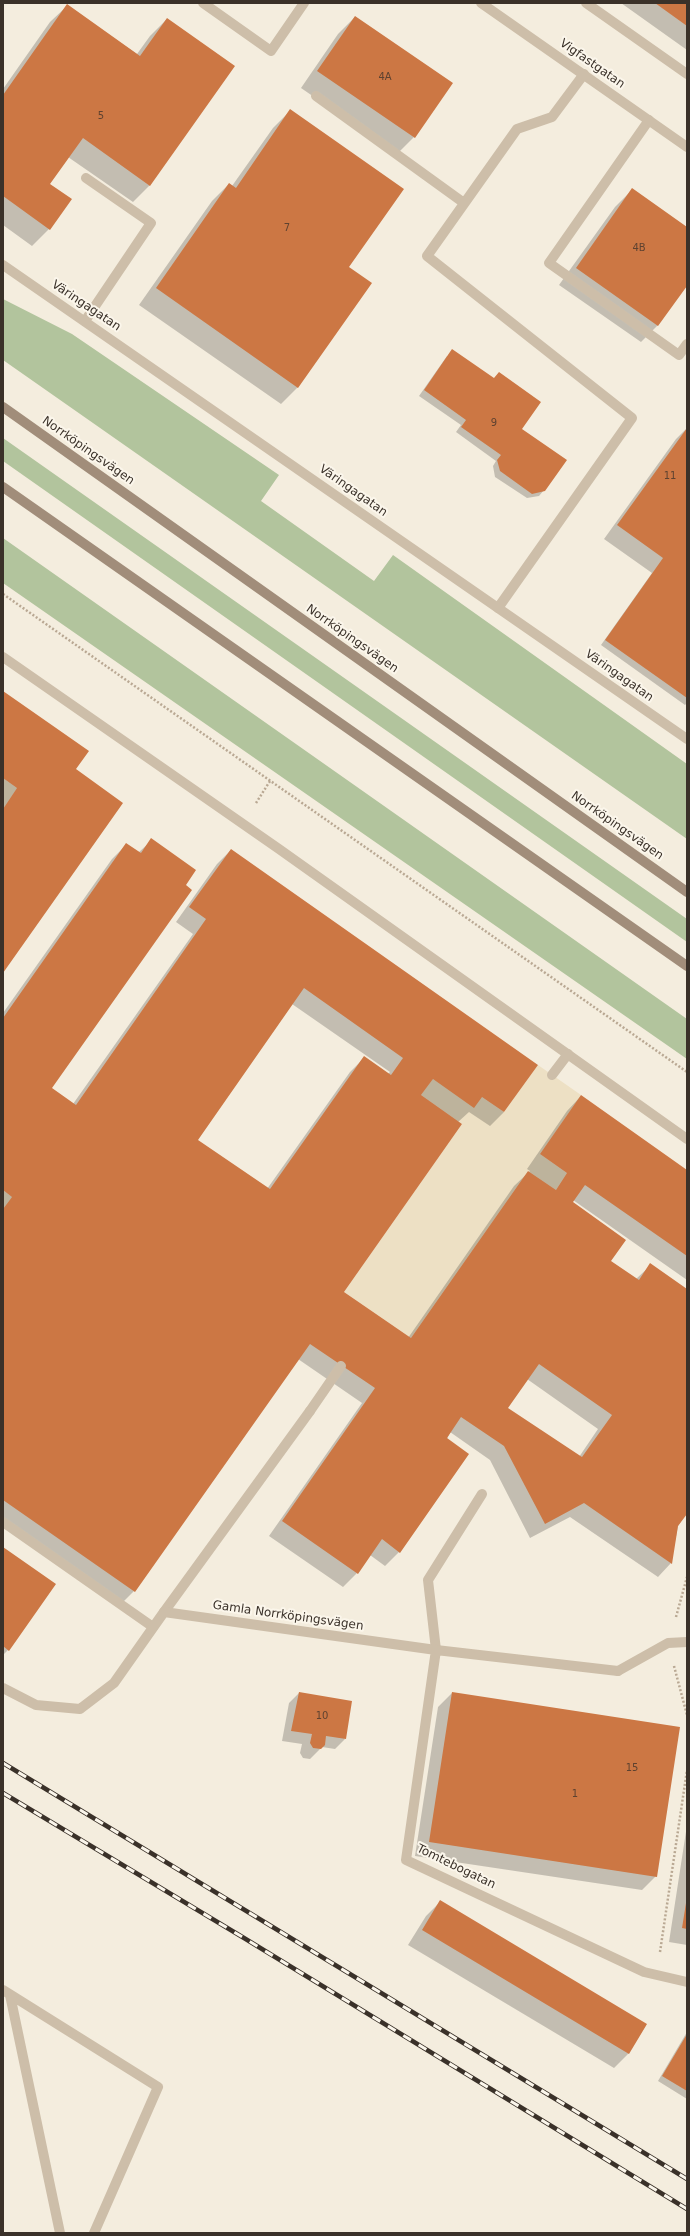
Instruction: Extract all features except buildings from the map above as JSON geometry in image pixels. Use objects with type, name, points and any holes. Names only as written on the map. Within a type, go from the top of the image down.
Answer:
[{"type":"main road","name":"Norrköpingsvägen","points":[[3,407],[687,892]]},
{"type":"main road","points":[[3,487],[687,966]]},
{"type":"street","points":[[203,3],[271,51],[304,3]]},
{"type":"street","name":"Vigfastgatan","points":[[481,3],[687,147]]},
{"type":"street","points":[[586,3],[687,74]]},
{"type":"street","points":[[498,608],[632,418],[427,256],[517,129],[552,117],[584,74]]},
{"type":"street","points":[[316,96],[464,202]]},
{"type":"street","points":[[649,120],[549,263],[680,355],[687,344]]},
{"type":"street","points":[[85,321],[151,223],[86,178]]},
{"type":"street","name":"Väringagatan","points":[[3,265],[687,739]]},
{"type":"street","points":[[3,658],[261,836],[687,1139]]},
{"type":"street","points":[[552,1075],[568,1054]]},
{"type":"street","points":[[3,1688],[36,1705],[80,1709],[114,1683],[341,1366]]},
{"type":"street","points":[[436,1650],[428,1580],[482,1494]]},
{"type":"street","points":[[3,1522],[153,1627]]},
{"type":"street","name":"Gamla Norrköpingsvägen","points":[[164,1612],[436,1650],[618,1671],[668,1644],[687,1642]]},
{"type":"street","name":"Tomtebogatan","points":[[436,1650],[406,1860],[656,1976],[687,1982]]},
{"type":"street","points":[[6,1992],[60,2233]]},
{"type":"street","points":[[6,1992],[158,2087],[94,2233]]},
{"type":"path","points":[[3,594],[687,1072]]},
{"type":"path","points":[[656,1976],[687,1770]]},
{"type":"green space","points":[[3,299],[72,334],[279,475],[261,501],[374,581],[393,555],[687,764],[687,839],[3,360]]},
{"type":"green space","points":[[3,438],[687,919],[687,942],[3,461]]},
{"type":"green space","points":[[3,538],[687,1019],[687,1059],[3,583]]},
{"type":"shaded area","points":[[3,778],[17,788],[3,809]]},
{"type":"shaded area","points":[[538,1065],[581,1095],[540,1154],[567,1173],[556,1190],[528,1171],[411,1338],[344,1292],[462,1124],[421,1095],[433,1079],[482,1097],[504,1112]]},
{"type":"shaded area","points":[[3,1190],[12,1197],[3,1209]]},
{"type":"railway","points":[[3,1763],[687,2179]]},
{"type":"railway","points":[[3,1793],[244,1938],[687,2209]]}]
